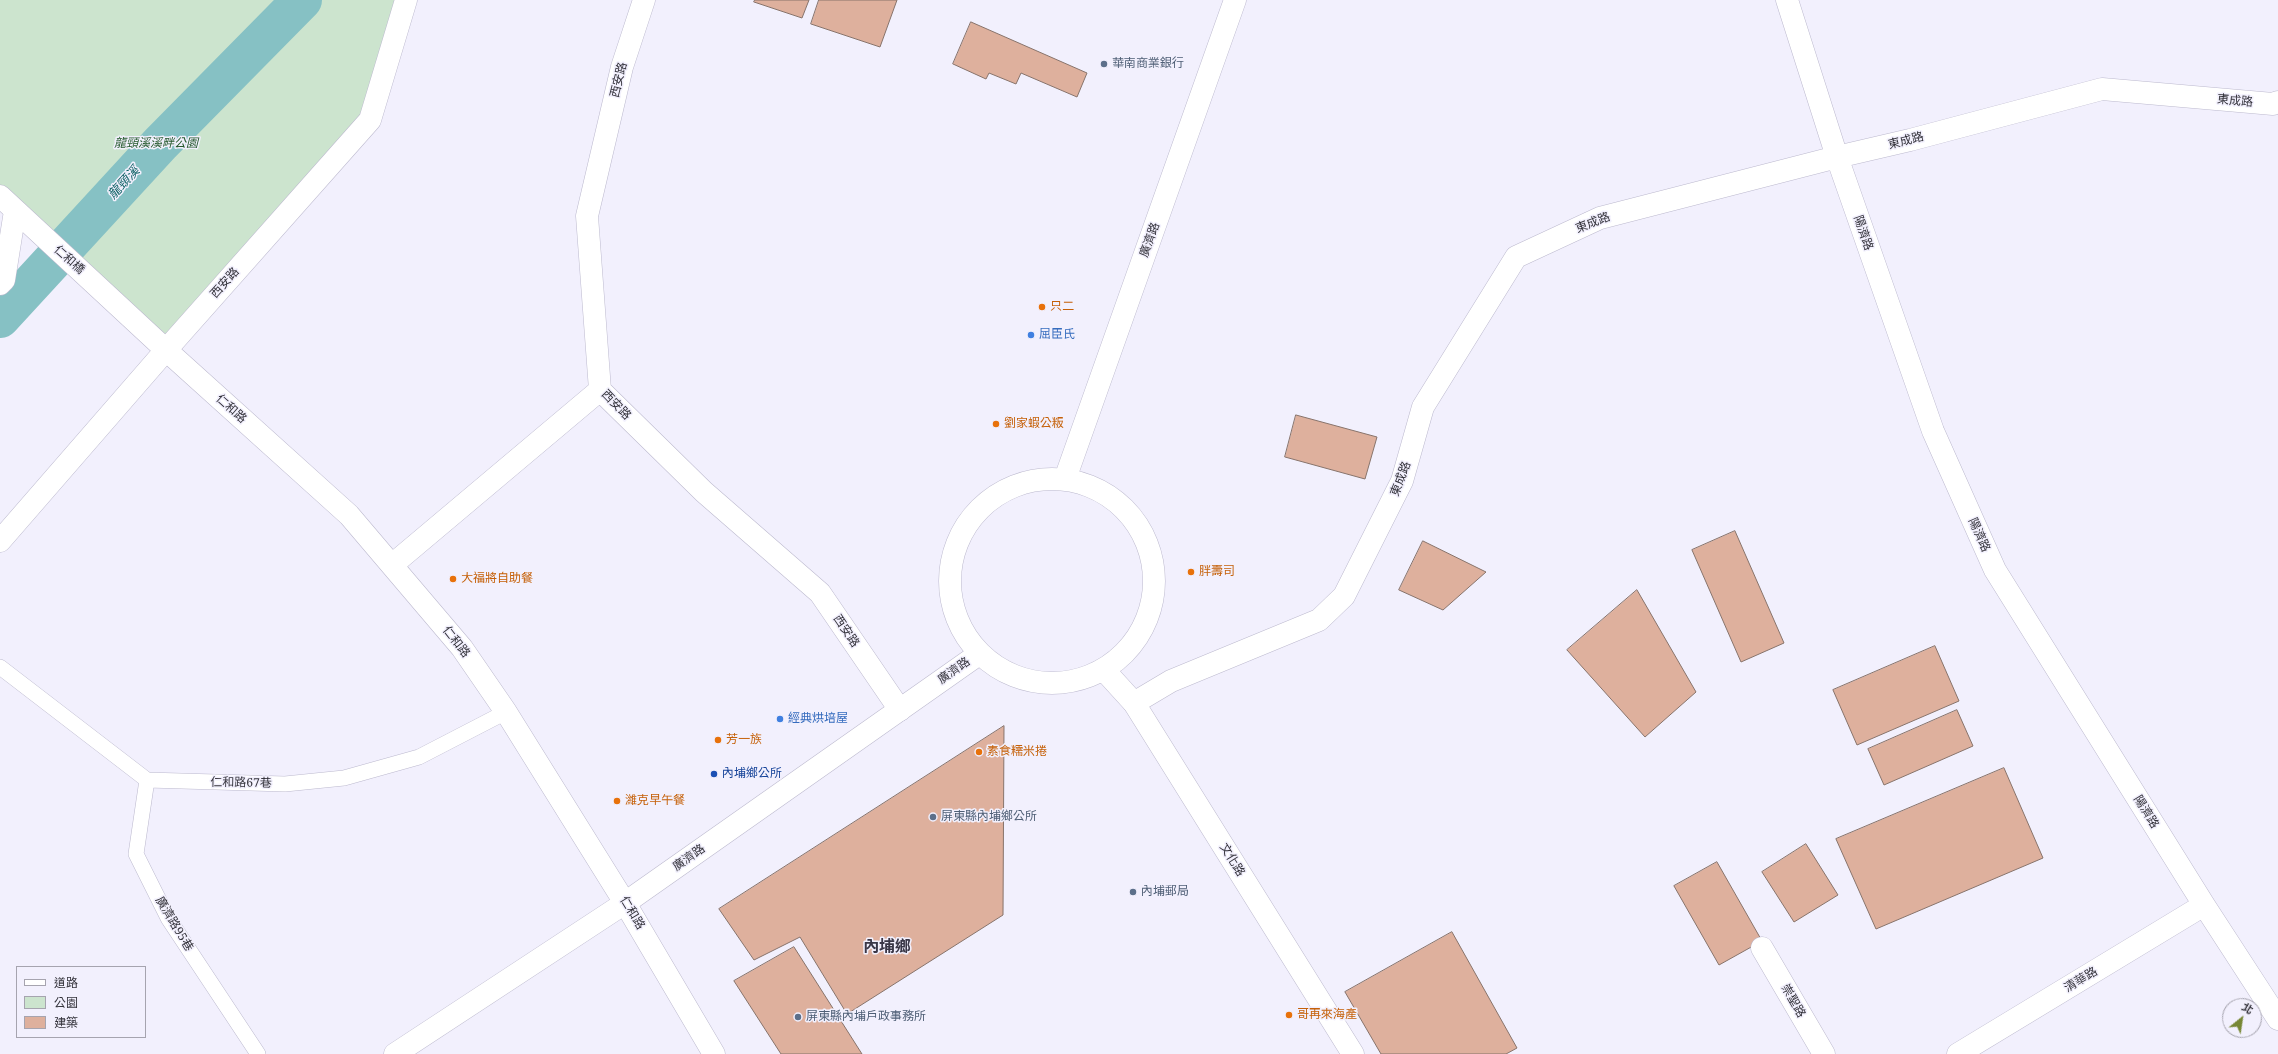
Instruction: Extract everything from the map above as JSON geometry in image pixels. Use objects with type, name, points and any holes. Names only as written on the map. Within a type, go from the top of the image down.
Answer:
[{"type":"street","name":"西安路","points":[[0,541],[166,350],[370,120],[406,0]]},
{"type":"street","name":"西安路","points":[[644,0],[622,67],[587,216],[600,390],[704,492],[820,593],[900,710]]},
{"type":"street","name":"廣濟路","points":[[1065,479],[1235,0]]},
{"type":"street","name":"陽濟路","points":[[1787,0],[1837,157],[1933,431],[1994,570],[2204,905],[2278,1019]]},
{"type":"street","name":"東成路","points":[[1134,703],[1171,681],[1319,620],[1344,596],[1402,481],[1423,407],[1516,257],[1600,218],[1837,157],[1910,140],[2102,89],[2273,104],[2278,102]]},
{"type":"street","points":[[0,284],[4,280],[14,210]]},
{"type":"street","name":"仁和橋","points":[[14,210],[112,298]]},
{"type":"street","name":"仁和路","points":[[112,298],[166,350],[349,515],[462,648],[506,712],[625,903],[714,1054]]},
{"type":"street","points":[[392,566],[600,390]]},
{"type":"street","points":[[1065,479],[1095,488],[1122,506],[1142,531],[1153,561],[1154,593],[1146,623],[1129,650],[1104,670],[1073,682],[1039,684],[1006,674],[979,654],[958,624],[949,589],[952,553],[968,520],[995,495],[1028,481],[1065,479]]},
{"type":"street","name":"廣濟路","points":[[395,1054],[625,903],[979,654]]},
{"type":"street","name":"文化路","points":[[1104,670],[1134,703],[1354,1054]]},
{"type":"street","name":"清華路","points":[[1958,1054],[2204,905]]},
{"type":"street","name":"崇聖路","points":[[1762,948],[1824,1054]]},
{"type":"lane","points":[[0,667],[147,780]]},
{"type":"lane","name":"仁和路67巷","points":[[147,780],[286,784],[344,778],[419,757],[506,712]]},
{"type":"lane","name":"廣濟路95巷","points":[[147,780],[136,854],[168,918],[258,1054]]},
{"type":"green space","name":"龍頸溪溪畔公園","points":[[0,0],[406,0],[370,120],[166,350],[0,196]]},
{"type":"building","points":[[755,0],[809,0],[802,18],[754,2]]},
{"type":"building","points":[[819,0],[897,0],[880,47],[811,24]]},
{"type":"building","points":[[971,22],[1087,73],[1077,97],[1021,73],[1016,84],[989,73],[986,79],[953,64]]},
{"type":"building","points":[[1296,415],[1377,437],[1365,479],[1285,457]]},
{"type":"building","points":[[1735,531],[1784,643],[1741,662],[1692,550]]},
{"type":"building","points":[[1423,541],[1486,572],[1443,610],[1399,590]]},
{"type":"building","points":[[1637,590],[1696,692],[1645,737],[1567,650]]},
{"type":"building","points":[[1935,646],[1959,701],[1857,745],[1833,690]]},
{"type":"building","points":[[1957,710],[1973,746],[1884,785],[1868,749]]},
{"type":"building","name":"屏東縣內埔鄉公所","points":[[1004,726],[1003,915],[847,1014],[800,937],[754,960],[719,909]]},
{"type":"building","points":[[2004,768],[2043,858],[1876,929],[1836,839]]},
{"type":"building","points":[[1806,844],[1838,895],[1794,922],[1762,872]]},
{"type":"building","points":[[1717,862],[1762,941],[1719,965],[1674,886]]},
{"type":"building","points":[[1452,932],[1517,1048],[1506,1054],[1381,1054],[1345,992]]},
{"type":"building","name":"屏東縣內埔戶政事務所","points":[[794,947],[862,1054],[781,1054],[734,981]]},
{"type":"waterway","name":"龍頸溪","points":[[0,318],[160,144],[302,0]]},
{"type":"place","name":"華南商業銀行","points":[[1104,64]]},
{"type":"place","name":"只二","points":[[1042,307]]},
{"type":"place","name":"屈臣氏","points":[[1031,335]]},
{"type":"place","name":"劉家蝦公粄","points":[[996,424]]},
{"type":"place","name":"胖壽司","points":[[1191,572]]},
{"type":"place","name":"大福將自助餐","points":[[453,579]]},
{"type":"place","name":"經典烘培屋","points":[[780,719]]},
{"type":"place","name":"芳一族","points":[[718,740]]},
{"type":"place","name":"素食糯米捲","points":[[979,752]]},
{"type":"place","name":"內埔鄉公所","points":[[714,774]]},
{"type":"place","name":"濰克早午餐","points":[[617,801]]},
{"type":"place","name":"屏東縣內埔鄉公所","points":[[933,817]]},
{"type":"place","name":"內埔郵局","points":[[1133,892]]},
{"type":"place","name":"哥再來海產","points":[[1289,1015]]},
{"type":"place","name":"屏東縣內埔戶政事務所","points":[[798,1017]]},
{"type":"district","name":"內埔鄉","points":[[887,947]]}]
